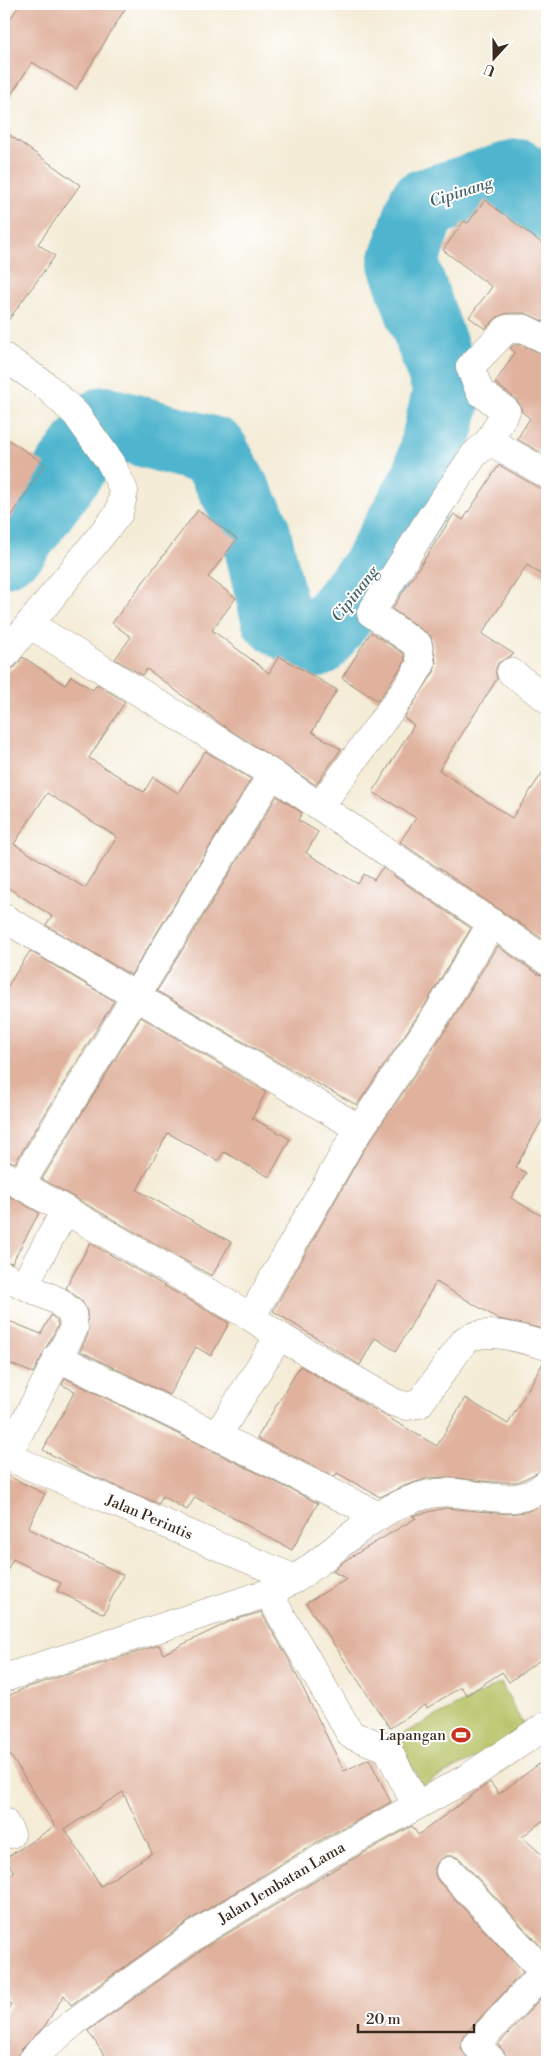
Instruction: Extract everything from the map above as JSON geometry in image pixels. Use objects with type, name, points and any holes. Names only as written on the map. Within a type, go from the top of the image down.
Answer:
[{"type":"street","points":[[320,806],[408,686],[421,664],[418,645],[371,613],[474,455],[489,441],[506,411],[480,392],[470,367],[507,329],[525,329],[547,340]]},
{"type":"street","points":[[4,357],[45,385],[76,414],[110,462],[124,490],[120,513],[4,656]]},
{"type":"street","points":[[489,441],[547,474]]},
{"type":"street","points":[[29,624],[272,774],[547,961]]},
{"type":"street","points":[[511,672],[547,699]]},
{"type":"street","points":[[272,774],[136,995],[12,1180],[251,1317],[279,1336],[395,1403],[407,1406],[419,1404],[465,1340],[474,1334],[519,1338],[547,1346]]},
{"type":"street","points":[[4,918],[360,1129]]},
{"type":"street","points":[[251,1317],[360,1129],[438,1012],[492,923]]},
{"type":"street","points":[[5,1455],[74,1328],[72,1313],[58,1301],[14,1280],[65,1211]]},
{"type":"street","points":[[216,1436],[279,1336]]},
{"type":"street","points":[[57,1357],[378,1516]]},
{"type":"street","name":"Jalan Perintis","points":[[5,1455],[295,1579]]},
{"type":"street","points":[[4,1678],[268,1593],[295,1579],[362,1525],[403,1503],[428,1494],[446,1492],[520,1499],[539,1491],[547,1483]]},
{"type":"street","points":[[268,1593],[350,1735],[387,1748],[416,1805]]},
{"type":"street","name":"Jalan Jembatan Lama","points":[[31,2062],[40,2051],[73,2023],[201,1931],[272,1887],[416,1805],[470,1777],[547,1725]]},
{"type":"street","points":[[450,1871],[544,1972],[477,2057]]},
{"type":"green space","name":"Lapangan","points":[[501,1683],[527,1732],[422,1785],[396,1737]]},
{"type":"building","points":[[20,4],[128,4],[76,89],[32,62],[4,106],[4,29]]},
{"type":"building","points":[[4,131],[80,185],[38,244],[55,256],[4,326]]},
{"type":"building","points":[[485,200],[547,247],[547,323],[525,313],[507,313],[496,318],[485,329],[469,317],[492,287],[443,250],[464,221],[468,223]]},
{"type":"building","points":[[514,345],[521,345],[547,356],[547,456],[517,439],[530,418],[522,412],[516,399],[495,383],[515,352],[510,348]]},
{"type":"building","points":[[4,437],[45,464],[4,528]]},
{"type":"building","points":[[499,465],[539,488],[547,490],[547,578],[527,565],[482,634],[514,654],[498,663],[495,671],[497,679],[439,770],[512,818],[547,766],[547,942],[400,842],[416,818],[373,792],[414,725],[404,718],[434,672],[436,662],[431,636],[392,609],[454,514],[463,520]]},
{"type":"building","points":[[198,510],[237,539],[208,577],[236,598],[212,630],[269,673],[279,656],[337,690],[312,732],[341,749],[316,785],[222,725],[147,669],[142,675],[115,659],[131,637],[112,623]]},
{"type":"building","points":[[371,632],[404,654],[405,661],[378,701],[342,678]]},
{"type":"building","points":[[23,657],[65,685],[71,676],[93,690],[97,684],[125,702],[89,758],[144,792],[153,777],[178,793],[205,751],[251,779],[131,975],[46,925],[52,916],[4,885],[4,674],[16,666]],"holes":[[[47,793],[117,837],[85,888],[14,844]]]},
{"type":"building","points":[[277,796],[302,813],[298,820],[318,832],[306,853],[358,884],[364,874],[374,880],[382,868],[471,928],[425,1005],[357,1105],[281,1064],[157,991]]},
{"type":"building","points":[[497,946],[538,974],[547,976],[547,1111],[516,1167],[526,1173],[511,1198],[547,1219],[547,1330],[499,1319],[436,1282],[396,1351],[375,1338],[360,1365],[273,1311],[362,1153],[451,1022]]},
{"type":"building","points":[[30,951],[114,1001],[15,1163],[4,1159],[4,992]]},
{"type":"building","points":[[141,1017],[266,1092],[252,1118],[290,1139],[269,1177],[224,1152],[218,1161],[168,1133],[137,1190],[231,1242],[212,1276],[42,1179]]},
{"type":"building","points":[[4,1193],[39,1213],[12,1263],[4,1261]]},
{"type":"building","points":[[90,1243],[229,1323],[211,1356],[196,1347],[169,1395],[80,1351],[88,1335],[87,1311],[82,1301],[66,1288]]},
{"type":"building","points":[[51,1315],[58,1325],[33,1373],[4,1361],[4,1319],[41,1334]]},
{"type":"building","points":[[544,1361],[547,1361],[547,1468],[518,1482],[493,1482],[446,1477],[428,1478],[380,1497],[337,1473],[335,1477],[257,1438],[300,1366],[437,1446],[465,1398],[508,1424]]},
{"type":"building","points":[[65,1378],[318,1503],[292,1550],[195,1497],[187,1510],[162,1496],[159,1504],[83,1472],[43,1450],[75,1391],[62,1385]]},
{"type":"building","points":[[4,1474],[45,1494],[28,1528],[123,1575],[104,1614],[57,1591],[61,1583],[13,1559],[4,1577]]},
{"type":"building","points":[[547,1502],[547,1655],[509,1682],[502,1672],[467,1695],[461,1687],[427,1708],[425,1705],[390,1728],[306,1603],[347,1579],[332,1571],[346,1560],[416,1518],[412,1516],[445,1508],[508,1514],[526,1512]]},
{"type":"building","points":[[261,1612],[289,1660],[344,1771],[369,1759],[391,1802],[319,1841],[193,1918],[71,2005],[64,1995],[44,2027],[19,2052],[16,2062],[4,2062],[4,2016],[11,2005],[4,1993],[4,1878],[14,1873],[6,1858],[55,1826],[4,1745],[4,1698],[25,1688],[159,1645],[163,1654],[231,1621]],"holes":[[[123,1792],[152,1853],[101,1886],[65,1829]]]},
{"type":"building","points":[[547,1758],[547,1817],[522,1837],[547,1859],[547,1953],[461,1860],[454,1856],[446,1856],[439,1860],[435,1867],[435,1875],[439,1882],[523,1972],[464,2035],[461,2049],[471,2062],[109,2062],[88,2031],[210,1944],[335,1869],[412,1826],[418,1835],[490,1782],[499,1794]]},
{"type":"building","points":[[547,1991],[547,2062],[508,2062],[504,2051],[498,2045]]},
{"type":"waterway","name":"Cipinang","points":[[4,552],[15,544],[105,421],[214,452],[254,526],[276,618],[316,643],[375,570],[427,478],[448,389],[403,263],[423,204],[518,174],[547,206]]},
{"type":"place","name":"Lapangan","points":[[461,1735]]}]
